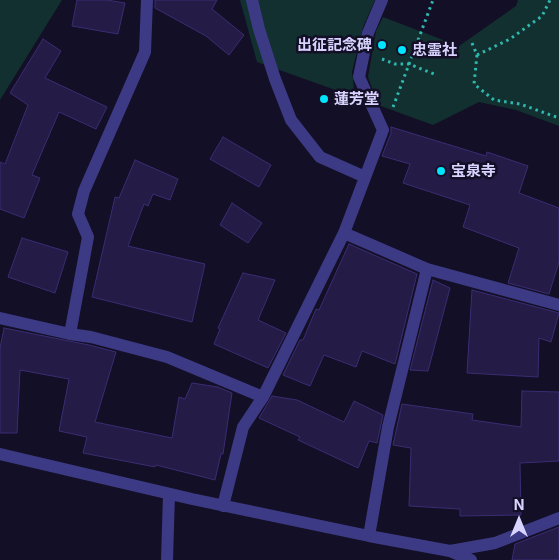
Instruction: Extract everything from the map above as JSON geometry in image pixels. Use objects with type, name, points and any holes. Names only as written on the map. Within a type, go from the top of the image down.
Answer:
[{"type":"street","points":[[70,334],[88,237],[78,214],[84,191],[145,52],[146,0]]},
{"type":"street","points":[[252,0],[275,79],[291,120],[320,156],[365,177]]},
{"type":"street","points":[[223,506],[243,427],[263,397],[344,233],[383,130],[360,77],[368,33],[382,0]]},
{"type":"street","points":[[344,233],[428,269],[559,305]]},
{"type":"street","points":[[369,536],[388,428],[428,269]]},
{"type":"street","points":[[0,318],[91,337],[167,357],[263,397]]},
{"type":"street","points":[[0,454],[223,506],[450,551],[471,560]]},
{"type":"street","points":[[166,560],[169,494]]},
{"type":"street","points":[[450,551],[495,543],[559,518]]},
{"type":"path","points":[[393,107],[433,0]]},
{"type":"path","points":[[477,55],[510,39],[542,16],[550,0]]},
{"type":"path","points":[[472,43],[477,55],[474,84],[494,100],[520,104],[559,118]]},
{"type":"path","points":[[382,59],[394,64],[409,64],[434,74]]},
{"type":"green space","points":[[0,0],[62,0],[0,100]]},
{"type":"green space","points":[[240,0],[375,0],[363,27],[352,72],[355,97],[257,62]]},
{"type":"green space","points":[[518,0],[559,0],[559,126],[516,110],[479,102],[433,125],[378,105],[368,77],[376,31],[383,17],[459,46],[516,6]]},
{"type":"building","points":[[77,0],[107,0],[125,3],[118,34],[72,26]]},
{"type":"building","points":[[155,0],[217,0],[212,9],[244,35],[229,55],[206,36],[155,8]]},
{"type":"building","points":[[43,39],[61,51],[45,78],[107,107],[96,129],[59,112],[32,175],[40,178],[24,218],[0,209],[0,162],[5,164],[28,105],[10,93]]},
{"type":"building","points":[[391,127],[486,156],[487,152],[528,166],[519,193],[559,208],[559,262],[549,294],[508,283],[519,248],[463,227],[470,205],[403,183],[410,164],[382,156],[391,133]]},
{"type":"building","points":[[223,137],[271,165],[259,187],[210,159]]},
{"type":"building","points":[[135,160],[178,179],[170,200],[153,194],[148,206],[144,204],[128,246],[205,264],[192,322],[92,297],[115,197],[119,198]]},
{"type":"building","points":[[232,203],[262,223],[248,243],[220,225]]},
{"type":"building","points":[[22,238],[68,252],[55,293],[8,277]]},
{"type":"building","points":[[349,244],[417,274],[395,364],[362,351],[356,367],[324,355],[310,386],[283,375],[300,340],[303,340],[316,309],[319,310]]},
{"type":"building","points":[[243,273],[275,280],[258,320],[286,333],[268,368],[214,344],[220,329],[218,328]]},
{"type":"building","points":[[433,280],[450,288],[428,371],[410,370]]},
{"type":"building","points":[[472,290],[559,313],[551,342],[539,338],[538,377],[467,373]]},
{"type":"building","points":[[4,328],[116,352],[95,422],[172,438],[179,397],[185,399],[192,383],[218,387],[232,393],[223,454],[221,454],[215,480],[156,465],[155,467],[83,453],[87,437],[59,431],[69,379],[20,370],[17,433],[0,433],[0,348]]},
{"type":"building","points":[[522,391],[559,392],[559,461],[520,463],[521,515],[460,516],[460,509],[409,506],[411,448],[393,445],[402,404],[473,414],[472,420],[521,427]]},
{"type":"building","points":[[272,396],[297,400],[344,422],[354,401],[383,415],[377,443],[369,441],[358,468],[298,440],[300,437],[259,418]]},
{"type":"building","points":[[559,527],[559,560],[512,560],[515,544]]},
{"type":"place","name":"出征記念碑","points":[[382,45]]},
{"type":"place","name":"忠霊社","points":[[402,50]]},
{"type":"place","name":"蓮芳堂","points":[[324,99]]},
{"type":"place","name":"宝泉寺","points":[[441,171]]}]
